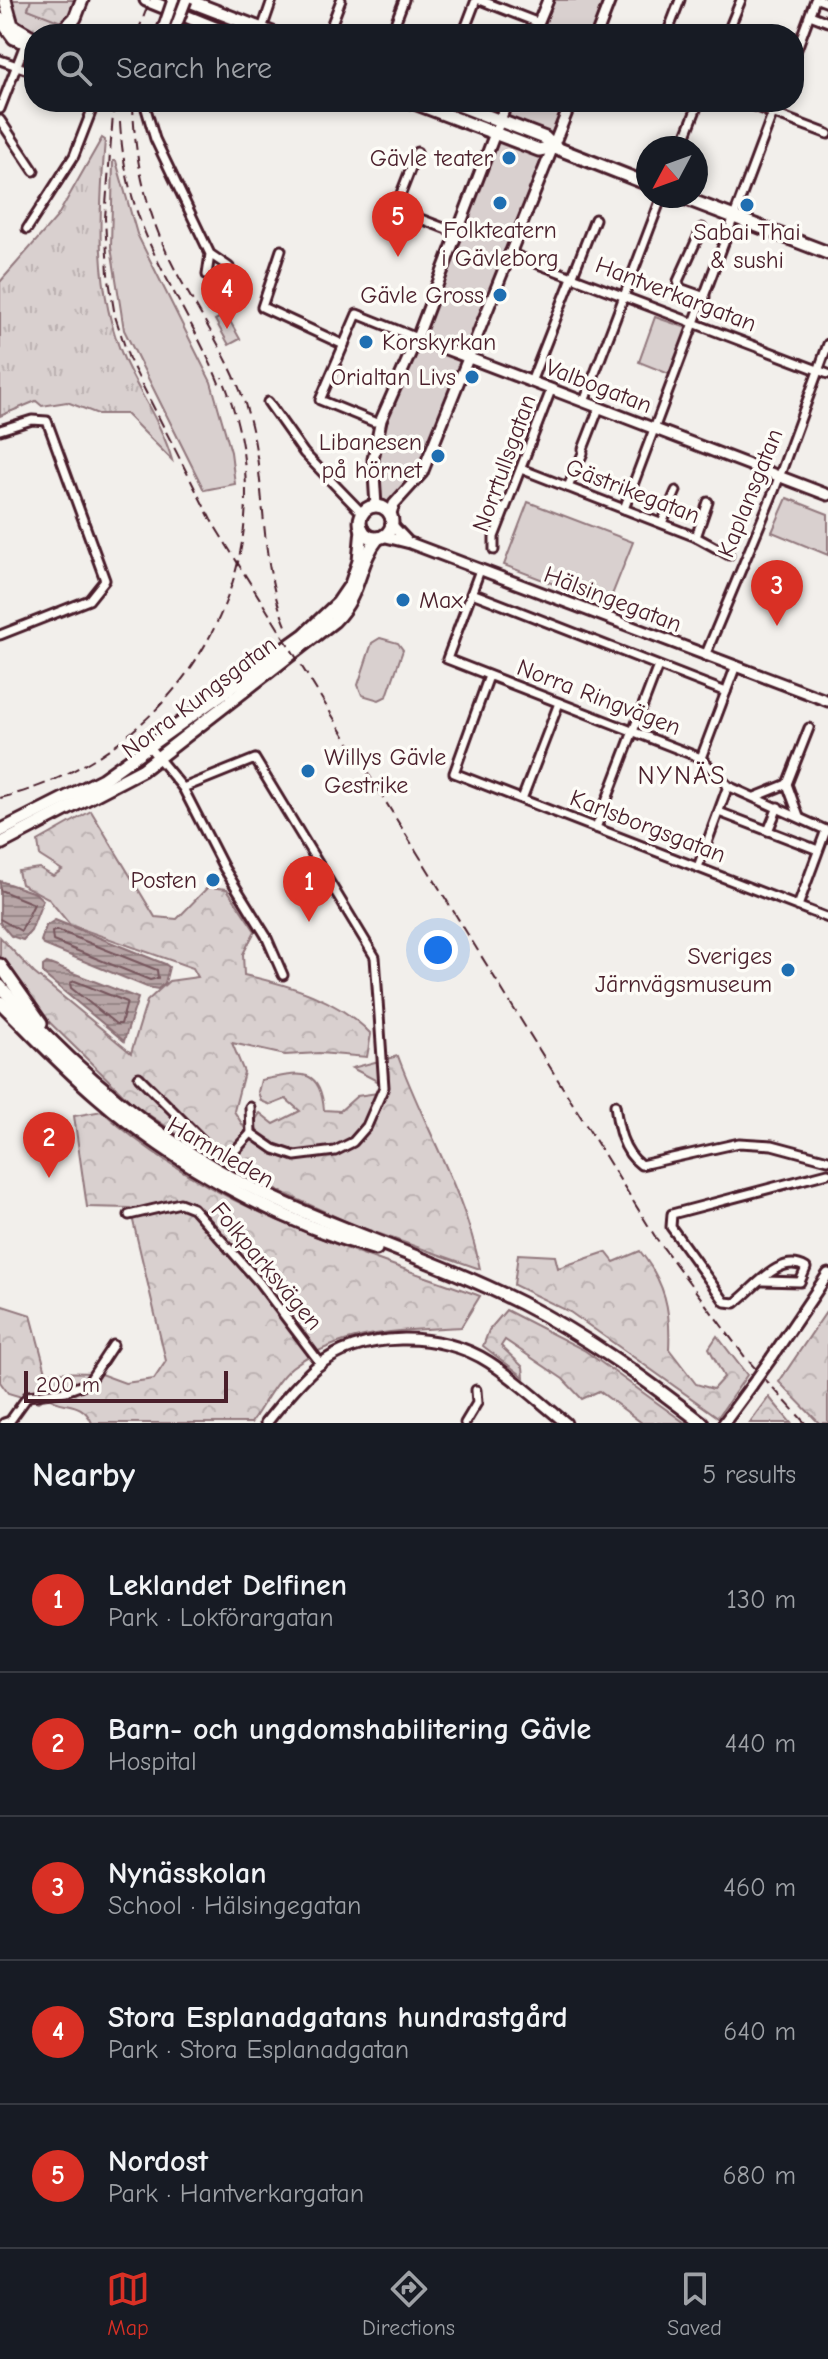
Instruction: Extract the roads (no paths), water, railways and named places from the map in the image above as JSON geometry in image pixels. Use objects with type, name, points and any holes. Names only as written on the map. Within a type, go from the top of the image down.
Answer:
[{"type":"main road","points":[[5,0],[12,25],[24,36]]},
{"type":"main road","points":[[146,0],[205,24]]},
{"type":"main road","points":[[186,0],[246,24]]},
{"type":"main road","points":[[69,24],[85,2]]},
{"type":"main road","points":[[76,24],[85,2]]},
{"type":"main road","points":[[0,19],[6,30],[24,38]]},
{"type":"main road","points":[[446,112],[498,127]]},
{"type":"main road","points":[[470,112],[539,150],[554,147],[636,179]]},
{"type":"main road","points":[[708,207],[828,253]]},
{"type":"main road","points":[[376,506],[385,509],[391,520],[380,537],[368,536],[362,529],[363,514],[376,506]]},
{"type":"main road","name":"Norra Kungsgatan","points":[[0,844],[111,787],[327,616],[354,576],[362,529]]},
{"type":"main road","name":"Norra Kungsgatan","points":[[0,831],[153,754],[334,621],[353,598],[369,549],[380,537]]},
{"type":"main road","name":"Hamnleden","points":[[0,965],[59,1050]]},
{"type":"main road","name":"Hamnleden","points":[[0,986],[59,1050],[121,1105],[216,1168],[320,1220],[520,1302],[578,1333],[642,1376],[702,1423]]},
{"type":"main road","name":"Hamnleden","points":[[0,999],[27,1029],[123,1117],[212,1177],[327,1233],[423,1262]]},
{"type":"street","points":[[164,24],[173,0]]},
{"type":"street","points":[[177,24],[186,0]]},
{"type":"street","points":[[268,24],[272,0]]},
{"type":"street","points":[[332,24],[341,0]]},
{"type":"street","points":[[395,24],[404,0]]},
{"type":"street","points":[[467,24],[478,0],[539,23],[548,0]]},
{"type":"street","points":[[601,24],[610,0]]},
{"type":"street","points":[[671,24],[680,0]]},
{"type":"street","points":[[731,24],[741,0]]},
{"type":"street","points":[[804,31],[817,0],[828,3]]},
{"type":"street","points":[[810,15],[828,22]]},
{"type":"street","points":[[0,109],[24,53]]},
{"type":"street","points":[[0,60],[24,68]]},
{"type":"street","points":[[27,229],[74,156],[91,112]]},
{"type":"street","points":[[148,112],[155,139],[210,254]]},
{"type":"street","points":[[376,506],[375,443],[503,112]]},
{"type":"street","points":[[391,520],[394,504],[422,473],[567,112]]},
{"type":"street","points":[[686,136],[695,112]]},
{"type":"street","points":[[624,509],[773,113],[828,134]]},
{"type":"street","points":[[0,120],[34,171]]},
{"type":"street","points":[[417,152],[395,209],[457,233]]},
{"type":"street","points":[[584,402],[657,208]]},
{"type":"street","points":[[531,382],[595,219]]},
{"type":"street","points":[[702,228],[678,281],[680,288],[705,297]]},
{"type":"street","points":[[281,250],[262,307],[344,345],[320,400],[374,422]]},
{"type":"street","name":"Hantverkargatan","points":[[509,253],[828,374]]},
{"type":"street","name":"Valbogatan","points":[[344,345],[357,314],[828,495]]},
{"type":"street","name":"Kaplansgatan","points":[[705,656],[779,476],[828,344]]},
{"type":"street","name":"Norrtullsgatan","points":[[494,550],[494,537],[551,390]]},
{"type":"street","points":[[268,402],[304,453],[363,514]]},
{"type":"street","points":[[568,487],[599,408]]},
{"type":"street","points":[[0,430],[32,420],[47,421],[105,580],[89,600],[0,635]]},
{"type":"street","name":"Gästrikegatan","points":[[521,469],[696,537],[729,555]]},
{"type":"street","points":[[662,523],[676,491]]},
{"type":"street","points":[[696,537],[708,502]]},
{"type":"street","name":"Hälsingegatan","points":[[391,520],[410,543]]},
{"type":"street","name":"Hälsingegatan","points":[[380,537],[410,543],[828,704]]},
{"type":"street","points":[[472,593],[480,570]]},
{"type":"street","name":"Hälsingegatan","points":[[472,593],[726,692]]},
{"type":"street","name":"Norra Ringvägen","points":[[472,593],[447,659],[701,758],[728,786]]},
{"type":"street","points":[[596,828],[658,666]]},
{"type":"street","points":[[701,758],[735,668]]},
{"type":"street","name":"Karlsborgsgatan","points":[[489,676],[454,773],[828,918]]},
{"type":"street","points":[[522,799],[559,703]]},
{"type":"street","points":[[799,817],[787,784],[809,728]]},
{"type":"street","points":[[153,754],[183,788],[224,868],[266,936],[283,975]]},
{"type":"street","points":[[183,788],[255,759],[375,957],[384,1087],[367,1126],[353,1142],[313,1156],[295,1156],[274,1149],[251,1133]]},
{"type":"street","points":[[755,797],[787,784]]},
{"type":"street","points":[[698,867],[728,786],[827,830],[798,906]]},
{"type":"street","points":[[768,831],[778,807]]},
{"type":"street","points":[[719,812],[818,850]]},
{"type":"street","points":[[139,1077],[218,1156],[231,1155],[251,1133],[250,1107]]},
{"type":"street","points":[[615,1105],[623,1142],[633,1159],[641,1165],[739,1143],[772,1145],[828,1160]]},
{"type":"street","points":[[763,1281],[802,1282],[806,1268],[793,1263],[778,1266],[735,1303],[725,1302],[671,1227],[672,1214],[828,1173]]},
{"type":"street","name":"Folkparksvägen","points":[[129,1215],[180,1203],[193,1208],[259,1282],[321,1364]]},
{"type":"street","points":[[726,1420],[827,1274]]},
{"type":"street","points":[[266,1423],[321,1364],[370,1342],[423,1339],[454,1345],[487,1360],[566,1423]]},
{"type":"street","points":[[4,1423],[10,1421],[28,1396],[66,1391],[88,1383],[113,1345]]},
{"type":"street","points":[[465,1423],[477,1403],[476,1390]]},
{"type":"water","points":[[0,881],[35,893],[43,900],[31,931],[23,940],[11,936],[0,923]]},
{"type":"water","points":[[55,920],[165,964],[169,967],[165,983],[158,989],[147,987],[44,945],[41,941],[46,926]]},
{"type":"water","points":[[47,963],[138,998],[124,1041],[43,974],[43,966]]},
{"type":"railway","points":[[141,24],[150,0]]},
{"type":"railway","points":[[113,112],[105,218],[108,274],[115,316],[129,359],[211,520],[656,1238],[745,1357],[805,1423]]},
{"type":"railway","points":[[133,112],[140,171],[159,235],[225,357],[246,407],[258,462],[271,574],[287,628]]},
{"type":"railway","points":[[120,122],[124,162],[144,231],[221,388]]},
{"type":"railway","points":[[0,798],[66,774],[123,739],[172,692],[209,638],[234,577],[245,512],[242,445],[222,377]]},
{"type":"place","name":"Gävle teater","points":[[509,158]]},
{"type":"place","name":"Folkteatern i Gävleborg","points":[[500,203]]},
{"type":"place","name":"Sabai Thai & sushi","points":[[747,205]]},
{"type":"place","name":"Nordost","points":[[398,257]]},
{"type":"place","name":"Gävle Gross","points":[[500,295]]},
{"type":"place","name":"Stora Esplanadgatans hundrastgård","points":[[227,329]]},
{"type":"place","name":"Korskyrkan","points":[[366,342]]},
{"type":"place","name":"Orialtan Livs","points":[[472,377]]},
{"type":"place","name":"Libanesen på hörnet","points":[[438,456]]},
{"type":"place","name":"Max","points":[[403,600]]},
{"type":"place","name":"Nynässkolan","points":[[777,626]]},
{"type":"place","name":"Willys Gävle Gestrike","points":[[308,771]]},
{"type":"place","name":"Posten","points":[[213,880]]},
{"type":"place","name":"Leklandet Delfinen","points":[[309,922]]},
{"type":"place","name":"Sveriges Järnvägsmuseum","points":[[788,970]]},
{"type":"place","name":"Barn- och ungdomshabilitering Gävle","points":[[49,1178]]},
{"type":"district","name":"NYNÄS","points":[[682,775]]}]
